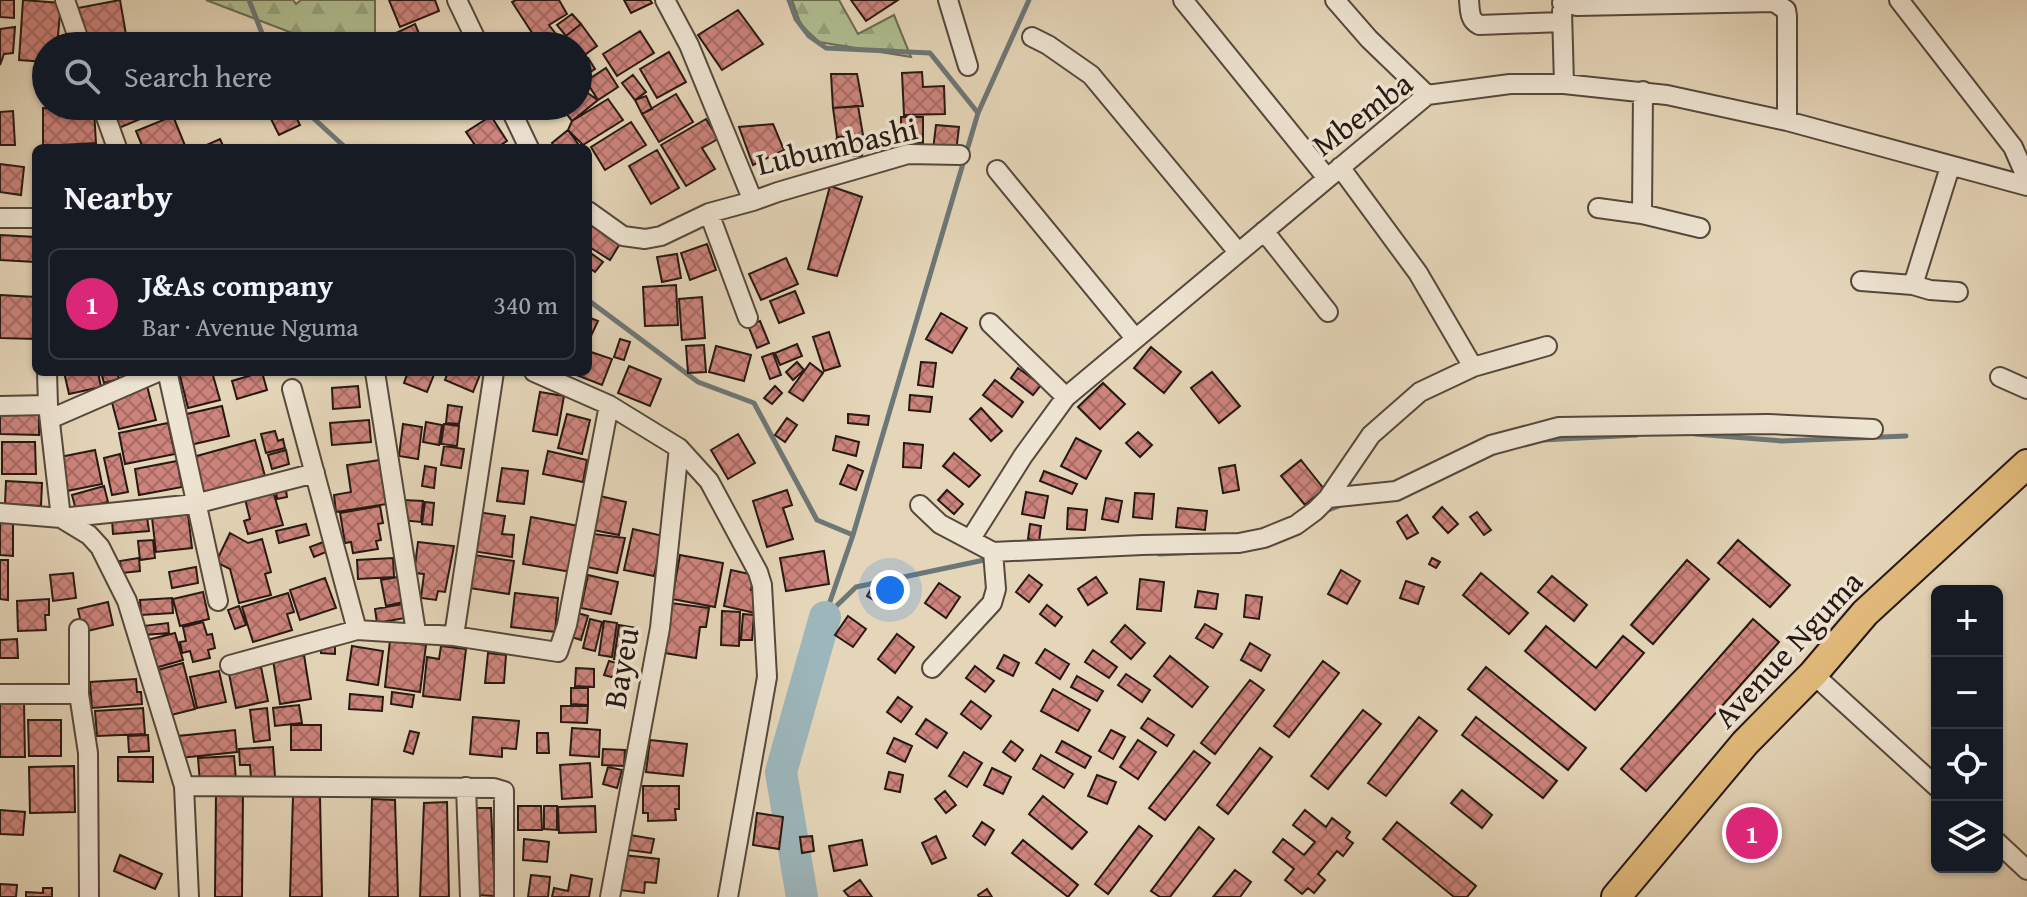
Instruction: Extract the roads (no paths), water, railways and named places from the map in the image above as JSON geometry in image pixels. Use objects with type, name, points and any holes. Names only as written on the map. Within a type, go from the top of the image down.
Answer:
[{"type":"main road","name":"Avenue Nguma","points":[[1620,895],[1745,743],[1813,674],[1865,613],[2027,464]]},
{"type":"street","points":[[65,0],[76,32]]},
{"type":"street","points":[[457,0],[472,32]]},
{"type":"street","name":"Lubumbashi","points":[[665,0],[689,45],[753,201],[908,154],[960,155]]},
{"type":"street","points":[[948,0],[968,66]]},
{"type":"street","points":[[1183,0],[1418,273],[1473,367]]},
{"type":"street","points":[[1469,0],[1471,16],[1479,25],[1562,22]]},
{"type":"street","points":[[1899,0],[2013,147],[2027,179]]},
{"type":"street","points":[[1564,84],[1562,1],[1577,6],[1774,2],[1781,5],[1787,16],[1787,121]]},
{"type":"street","points":[[1340,2],[1369,39],[1427,95]]},
{"type":"street","points":[[1032,37],[1091,75],[1238,252]]},
{"type":"street","name":"Mbemba","points":[[970,540],[1023,456],[1066,397],[1427,95],[1510,84],[1564,84],[1643,91],[1787,121],[2027,186]]},
{"type":"street","points":[[1642,214],[1643,91]]},
{"type":"street","points":[[107,120],[116,144]]},
{"type":"street","points":[[516,120],[527,144]]},
{"type":"street","points":[[2013,147],[2027,132]]},
{"type":"street","points":[[1913,285],[1950,167]]},
{"type":"street","points":[[997,170],[1135,338]]},
{"type":"street","points":[[592,214],[623,236],[645,239],[661,236],[709,213],[753,201]]},
{"type":"street","points":[[1598,208],[1642,214],[1700,228]]},
{"type":"street","points":[[709,213],[748,318]]},
{"type":"street","points":[[0,218],[32,218]]},
{"type":"street","points":[[1264,231],[1328,312]]},
{"type":"street","points":[[1861,281],[1958,292]]},
{"type":"street","points":[[990,323],[1066,397]]},
{"type":"street","points":[[920,505],[940,524],[993,552],[1239,543],[1264,538],[1296,525],[1328,498],[1371,435],[1420,392],[1473,367],[1547,346]]},
{"type":"street","points":[[47,376],[61,518]]},
{"type":"street","points":[[0,406],[49,412],[147,376]]},
{"type":"street","points":[[168,376],[218,601]]},
{"type":"street","points":[[376,376],[416,632]]},
{"type":"street","points":[[454,636],[493,376]]},
{"type":"street","points":[[543,376],[609,405],[679,448],[717,493],[753,558],[762,585],[767,677],[728,897]]},
{"type":"street","points":[[2000,377],[2027,389]]},
{"type":"street","points":[[292,389],[357,630]]},
{"type":"street","points":[[230,665],[357,630],[416,632],[555,653],[560,650],[609,405]]},
{"type":"street","points":[[1328,498],[1396,491],[1491,445],[1559,427],[1768,424],[1873,429]]},
{"type":"street","name":"Bayeu","points":[[610,897],[660,628],[679,448]]},
{"type":"street","points":[[0,513],[61,518],[195,504],[315,473]]},
{"type":"street","points":[[61,518],[89,535],[100,547],[127,601],[184,786],[189,897]]},
{"type":"street","points":[[932,668],[992,603],[996,589],[993,552]]},
{"type":"street","points":[[79,629],[79,694],[88,753],[89,897]]},
{"type":"street","points":[[1813,674],[1931,782]]},
{"type":"street","points":[[0,694],[79,694]]},
{"type":"street","points":[[184,786],[466,787],[504,791],[504,897]]},
{"type":"street","points":[[466,787],[470,897]]},
{"type":"street","points":[[2003,848],[2027,870]]},
{"type":"waterway","points":[[249,0],[262,32]]},
{"type":"waterway","points":[[789,0],[796,19],[809,36],[826,48],[930,53],[978,113]]},
{"type":"waterway","points":[[825,616],[853,535],[978,113],[1029,0]]},
{"type":"waterway","points":[[315,120],[342,144]]},
{"type":"waterway","points":[[592,303],[698,382],[754,403],[817,520],[853,535]]},
{"type":"waterway","points":[[1695,434],[1782,441],[1906,436]]},
{"type":"waterway","points":[[1543,440],[1637,435]]},
{"type":"waterway","points":[[1323,512],[1344,504]]},
{"type":"waterway","points":[[1159,554],[1220,551]]},
{"type":"waterway","points":[[825,617],[856,587],[989,559]]},
{"type":"waterway","points":[[802,897],[781,772],[825,617]]},
{"type":"place","name":"J&As company","points":[[1752,833]]}]
